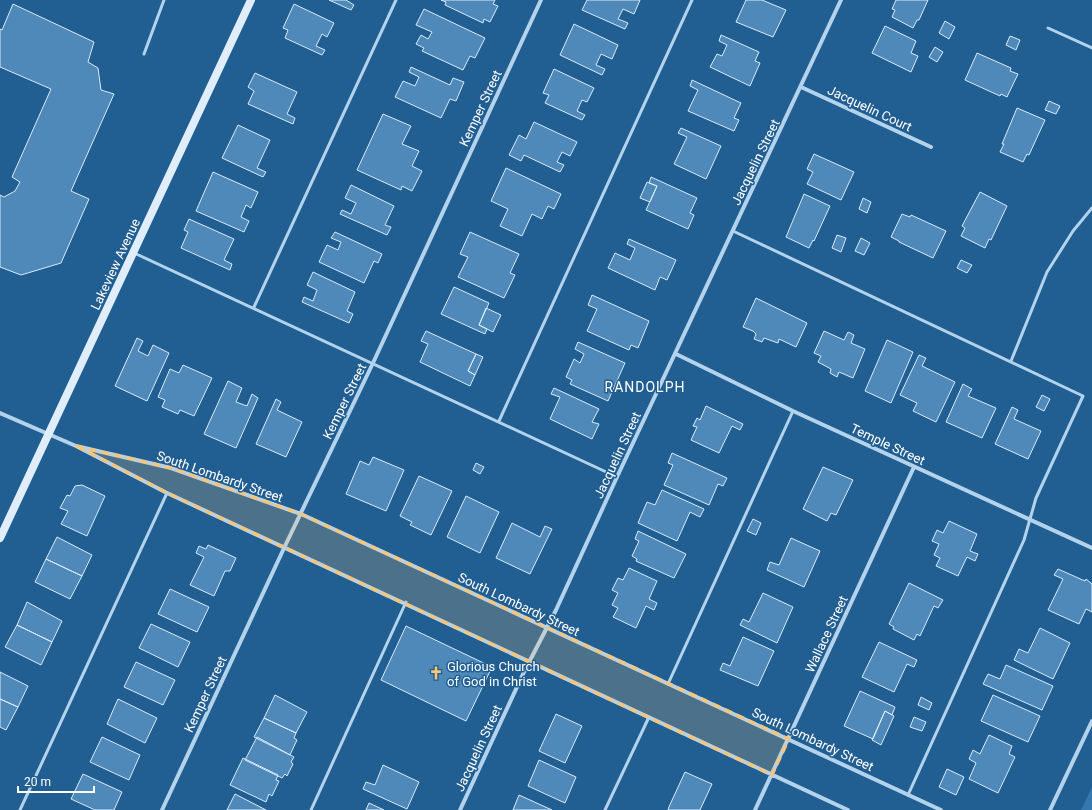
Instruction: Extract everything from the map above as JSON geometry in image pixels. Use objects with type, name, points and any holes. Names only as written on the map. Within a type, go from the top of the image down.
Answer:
[{"type":"street","name":"Lakeview Avenue","points":[[0,538],[251,0]]},
{"type":"street","name":"Kemper Street","points":[[162,810],[300,514],[373,363],[541,0]]},
{"type":"street","name":"Jacquelin Street","points":[[460,810],[676,354],[841,0]]},
{"type":"street","name":"Jacquelin Court","points":[[801,87],[931,147]]},
{"type":"street","name":"Temple Street","points":[[676,354],[793,411],[1092,548]]},
{"type":"street","name":"South Lombardy Street","points":[[0,413],[76,446],[167,493],[406,602],[529,662],[848,810]]},
{"type":"street","name":"South Lombardy Street","points":[[76,446],[171,468],[300,514],[941,810]]},
{"type":"street","name":"Wallace Street","points":[[756,810],[914,467]]},
{"type":"street","points":[[1050,810],[1092,721]]},
{"type":"lane","points":[[144,54],[164,0]]},
{"type":"lane","points":[[254,307],[396,0]]},
{"type":"lane","points":[[499,421],[692,0]]},
{"type":"lane","points":[[1048,28],[1092,48]]},
{"type":"lane","points":[[1011,361],[1047,272],[1073,231],[1092,208]]},
{"type":"lane","points":[[733,231],[1083,396],[1036,498],[1024,540],[908,795]]},
{"type":"lane","points":[[134,252],[617,477]]},
{"type":"lane","points":[[668,684],[793,411]]},
{"type":"lane","points":[[20,810],[167,493]]},
{"type":"lane","points":[[311,810],[406,602]]},
{"type":"lane","points":[[605,810],[649,717]]},
{"type":"highlighted area","points":[[76,446],[171,468],[301,514],[789,739],[772,775],[167,493]]},
{"type":"shaded area","points":[[1092,787],[1092,810],[1081,810]]},
{"type":"building","points":[[329,0],[346,0],[354,5],[351,10]]},
{"type":"building","points":[[441,0],[495,0],[493,4],[498,6],[490,22],[484,19],[483,23],[445,5],[446,2]]},
{"type":"building","points":[[587,0],[640,0],[634,14],[623,9],[618,19],[628,23],[625,29],[582,10]]},
{"type":"building","points":[[746,0],[762,0],[786,10],[773,37],[736,22]]},
{"type":"building","points":[[896,0],[928,0],[919,20],[917,20],[913,28],[892,17],[895,10],[892,9]]},
{"type":"building","points":[[13,4],[94,42],[88,62],[98,68],[101,90],[114,94],[71,191],[89,199],[61,263],[21,275],[0,267],[0,195],[4,197],[15,191],[20,182],[12,177],[51,89],[0,67],[0,29],[2,30]]},
{"type":"building","points":[[294,4],[334,23],[327,37],[322,34],[316,46],[325,50],[322,55],[285,38],[288,30],[283,28]]},
{"type":"building","points":[[424,9],[485,38],[475,58],[470,56],[463,70],[422,51],[424,48],[416,44],[421,35],[428,39],[432,32],[416,25]]},
{"type":"building","points":[[945,21],[955,27],[949,39],[939,33]]},
{"type":"building","points":[[574,24],[618,45],[612,59],[601,54],[596,65],[605,69],[602,75],[560,55]]},
{"type":"building","points":[[885,26],[916,41],[911,53],[918,56],[911,72],[872,53]]},
{"type":"building","points":[[721,35],[759,52],[755,61],[760,63],[750,86],[710,67],[717,54],[722,56],[727,45],[719,41]]},
{"type":"building","points":[[1010,36],[1020,40],[1016,50],[1006,45]]},
{"type":"building","points":[[935,47],[943,52],[937,62],[929,57]]},
{"type":"building","points":[[977,53],[1011,68],[1010,71],[1018,74],[1007,97],[1001,94],[1000,96],[965,80]]},
{"type":"building","points":[[411,67],[450,85],[453,78],[464,82],[456,101],[450,99],[441,118],[395,97],[403,81],[415,86],[419,77],[409,72]]},
{"type":"building","points":[[554,69],[594,88],[587,102],[582,100],[577,111],[585,115],[582,120],[545,103],[549,95],[543,93]]},
{"type":"building","points":[[255,73],[297,92],[287,114],[295,118],[293,124],[248,104],[254,91],[248,87]]},
{"type":"building","points":[[692,80],[741,103],[734,118],[739,120],[734,131],[688,111],[698,90],[690,86]]},
{"type":"building","points":[[1049,101],[1060,106],[1056,114],[1045,110]]},
{"type":"building","points":[[1017,108],[1045,120],[1029,155],[1027,154],[1023,162],[1000,152]]},
{"type":"building","points":[[383,114],[411,126],[402,144],[419,151],[412,166],[422,171],[412,191],[402,186],[401,190],[357,170]]},
{"type":"building","points":[[534,122],[577,142],[570,156],[562,152],[557,162],[564,165],[560,172],[524,155],[521,161],[509,155],[519,135],[526,139]]},
{"type":"building","points":[[238,125],[270,140],[257,168],[266,172],[263,177],[222,158]]},
{"type":"building","points":[[681,128],[721,146],[706,179],[674,164],[687,137],[678,133]]},
{"type":"building","points":[[814,154],[854,172],[841,200],[807,184],[813,172],[807,169]]},
{"type":"building","points":[[506,168],[561,194],[554,209],[548,206],[542,219],[532,214],[522,236],[500,226],[508,209],[491,201]]},
{"type":"building","points":[[213,172],[258,192],[251,208],[246,205],[241,217],[249,221],[244,232],[196,211]]},
{"type":"building","points":[[651,177],[697,198],[690,213],[694,215],[688,229],[646,210],[657,186],[649,183]]},
{"type":"building","points":[[647,182],[657,186],[650,202],[640,198]]},
{"type":"building","points":[[351,185],[394,206],[385,225],[391,227],[387,235],[340,214],[342,210],[351,214],[356,203],[345,198]]},
{"type":"building","points":[[980,192],[1007,206],[991,240],[989,239],[985,248],[961,236],[965,228],[962,226]]},
{"type":"building","points":[[804,194],[830,206],[814,241],[813,240],[809,248],[786,237]]},
{"type":"building","points":[[863,198],[871,202],[867,213],[859,209]]},
{"type":"building","points":[[902,214],[910,217],[911,215],[946,231],[933,258],[891,237]]},
{"type":"building","points":[[189,219],[234,239],[224,260],[232,264],[230,270],[181,248],[188,232],[184,230]]},
{"type":"building","points":[[335,232],[382,254],[378,263],[374,261],[364,283],[319,262],[327,245],[338,250],[341,242],[331,238]]},
{"type":"building","points":[[470,232],[519,254],[510,273],[515,275],[504,298],[458,277],[468,257],[460,254]]},
{"type":"building","points":[[837,235],[846,238],[841,252],[832,248]]},
{"type":"building","points":[[861,238],[870,243],[864,255],[855,251]]},
{"type":"building","points":[[629,239],[676,260],[667,280],[660,277],[655,290],[608,268],[615,253],[630,260],[635,248],[627,244]]},
{"type":"building","points":[[961,260],[972,265],[967,273],[957,268]]},
{"type":"building","points":[[313,272],[355,292],[347,311],[353,314],[349,323],[302,302],[304,297],[313,301],[317,290],[307,285]]},
{"type":"building","points":[[454,287],[489,303],[479,325],[487,329],[485,334],[441,314]]},
{"type":"building","points":[[592,295],[649,321],[638,348],[631,345],[629,350],[587,331],[597,309],[588,305]]},
{"type":"building","points":[[756,298],[807,323],[796,347],[779,339],[778,343],[764,338],[762,342],[754,339],[756,334],[753,331],[743,327]]},
{"type":"building","points":[[486,308],[501,315],[493,332],[479,325]]},
{"type":"building","points":[[426,331],[476,354],[468,371],[475,375],[470,386],[420,362],[428,344],[421,341]]},
{"type":"building","points":[[824,331],[844,340],[848,332],[854,335],[851,343],[865,349],[853,378],[839,372],[837,377],[830,373],[831,369],[818,362],[821,356],[814,353]]},
{"type":"building","points":[[137,338],[143,341],[138,351],[148,356],[153,345],[169,353],[147,401],[115,386]]},
{"type":"building","points":[[887,340],[913,352],[891,403],[865,391]]},
{"type":"building","points":[[578,342],[625,363],[608,401],[570,384],[572,380],[566,377],[574,359],[580,363],[584,354],[575,349]]},
{"type":"building","points":[[476,354],[483,357],[475,375],[468,371]]},
{"type":"building","points":[[919,355],[926,358],[922,366],[955,382],[936,422],[913,411],[917,403],[900,395]]},
{"type":"building","points":[[183,365],[212,378],[194,416],[180,410],[178,414],[162,407],[165,400],[158,397],[170,369],[179,373]]},
{"type":"building","points":[[228,381],[242,388],[236,402],[247,406],[252,394],[258,398],[236,448],[204,434]]},
{"type":"building","points":[[963,384],[972,389],[968,396],[996,408],[982,438],[946,422]]},
{"type":"building","points":[[554,388],[599,409],[592,422],[599,424],[592,439],[550,419],[560,397],[551,394]]},
{"type":"building","points":[[1042,395],[1050,399],[1044,411],[1036,407]]},
{"type":"building","points":[[276,399],[281,402],[277,410],[302,422],[286,457],[256,444]]},
{"type":"building","points":[[706,406],[743,424],[740,430],[732,426],[719,453],[691,440],[697,427],[693,426],[697,418],[700,420]]},
{"type":"building","points":[[1012,407],[1018,410],[1014,419],[1041,431],[1028,459],[995,444]]},
{"type":"building","points":[[672,453],[727,478],[723,486],[718,484],[709,505],[664,485],[673,465],[668,463]]},
{"type":"building","points":[[373,457],[404,470],[386,511],[346,494],[360,461],[369,465]]},
{"type":"building","points":[[476,463],[484,467],[480,474],[473,470]]},
{"type":"building","points":[[823,467],[853,480],[836,515],[831,513],[827,521],[803,509]]},
{"type":"building","points":[[419,476],[452,491],[431,535],[410,525],[412,522],[400,516]]},
{"type":"building","points":[[82,485],[105,496],[87,536],[61,524],[68,511],[60,508],[67,495],[70,496],[75,486]]},
{"type":"building","points":[[662,490],[704,509],[700,517],[690,512],[677,541],[638,523],[647,502],[655,505]]},
{"type":"building","points":[[466,496],[499,512],[480,553],[447,537]]},
{"type":"building","points":[[753,519],[761,523],[756,535],[747,531]]},
{"type":"building","points":[[949,521],[977,534],[970,551],[978,554],[975,561],[967,557],[958,576],[936,566],[940,558],[934,555],[939,544],[932,541],[937,530],[943,533]]},
{"type":"building","points":[[512,523],[540,537],[545,526],[552,529],[530,574],[496,558]]},
{"type":"building","points":[[638,531],[686,554],[674,578],[636,561],[637,559],[632,556],[639,541],[635,539]]},
{"type":"building","points":[[57,537],[92,555],[82,576],[46,559]]},
{"type":"building","points":[[791,538],[820,551],[804,587],[767,570],[770,562],[779,565]]},
{"type":"building","points":[[208,545],[236,558],[230,571],[225,571],[214,596],[190,585],[204,557],[196,553],[199,546],[206,549]]},
{"type":"building","points":[[46,559],[82,576],[70,599],[35,582]]},
{"type":"building","points":[[629,568],[657,581],[649,599],[657,603],[654,610],[646,606],[636,628],[613,617],[618,608],[612,605],[618,593],[612,590],[618,578],[623,580]]},
{"type":"building","points":[[1058,569],[1085,581],[1086,579],[1092,584],[1092,612],[1086,609],[1079,624],[1048,610],[1063,579],[1054,575]]},
{"type":"building","points":[[909,583],[943,600],[938,608],[934,606],[920,636],[917,634],[914,640],[893,629],[894,627],[889,624]]},
{"type":"building","points":[[170,589],[209,607],[197,632],[158,614]]},
{"type":"building","points":[[763,593],[793,607],[777,643],[740,625],[743,619],[749,622]]},
{"type":"building","points":[[27,602],[62,621],[52,642],[17,625]]},
{"type":"building","points":[[151,624],[190,642],[178,667],[139,648]]},
{"type":"building","points":[[17,625],[52,642],[41,665],[5,647]]},
{"type":"building","name":"Glorious Church of God in Christ","points":[[406,626],[492,667],[466,721],[381,680]]},
{"type":"building","points":[[1040,628],[1070,643],[1053,679],[1014,660],[1019,649],[1028,653]]},
{"type":"building","points":[[743,637],[774,651],[758,686],[720,670],[723,663],[730,666]]},
{"type":"building","points":[[879,642],[917,660],[914,667],[907,664],[894,692],[862,677]]},
{"type":"building","points":[[136,662],[175,680],[163,705],[124,687]]},
{"type":"building","points":[[1006,665],[1053,686],[1042,710],[983,684],[988,674],[1000,679]]},
{"type":"building","points":[[0,672],[28,686],[18,707],[0,699]]},
{"type":"building","points":[[860,691],[895,707],[892,715],[885,711],[873,739],[844,726]]},
{"type":"building","points":[[275,695],[307,712],[296,733],[264,718]]},
{"type":"building","points":[[993,695],[1040,716],[1028,742],[981,721]]},
{"type":"building","points":[[921,697],[932,703],[929,710],[918,705]]},
{"type":"building","points":[[0,699],[18,707],[6,730],[0,727]]},
{"type":"building","points":[[118,699],[157,718],[145,743],[107,724]]},
{"type":"building","points":[[885,711],[894,716],[881,745],[872,740]]},
{"type":"building","points":[[556,714],[582,726],[565,763],[539,751]]},
{"type":"building","points":[[914,717],[926,722],[922,731],[910,727]]},
{"type":"building","points":[[264,718],[296,733],[294,738],[297,740],[290,755],[254,737]]},
{"type":"building","points":[[989,735],[1012,746],[1009,754],[1015,757],[998,793],[969,779],[976,763],[969,759],[973,750],[980,754]]},
{"type":"building","points":[[102,737],[140,755],[129,780],[90,762]]},
{"type":"building","points":[[257,737],[294,757],[291,762],[293,764],[287,776],[285,774],[282,778],[245,760]]},
{"type":"building","points":[[243,758],[278,775],[276,780],[279,781],[272,796],[269,794],[266,802],[230,785]]},
{"type":"building","points":[[539,760],[576,777],[565,803],[528,786]]},
{"type":"building","points":[[383,765],[419,782],[407,809],[363,789],[366,782],[375,785]]},
{"type":"building","points":[[947,769],[964,777],[956,795],[939,787]]},
{"type":"building","points":[[685,772],[712,784],[700,810],[669,810],[668,809]]},
{"type":"building","points":[[83,774],[122,792],[114,810],[95,810],[71,799]]},
{"type":"building","points":[[235,794],[266,810],[227,810]]},
{"type":"building","points":[[519,795],[552,810],[513,810]]},
{"type":"building","points":[[369,803],[384,810],[366,810]]},
{"type":"place","name":"Glorious Church of God in Christ","points":[[436,673]]},
{"type":"district","name":"RANDOLPH","points":[[645,387]]}]
